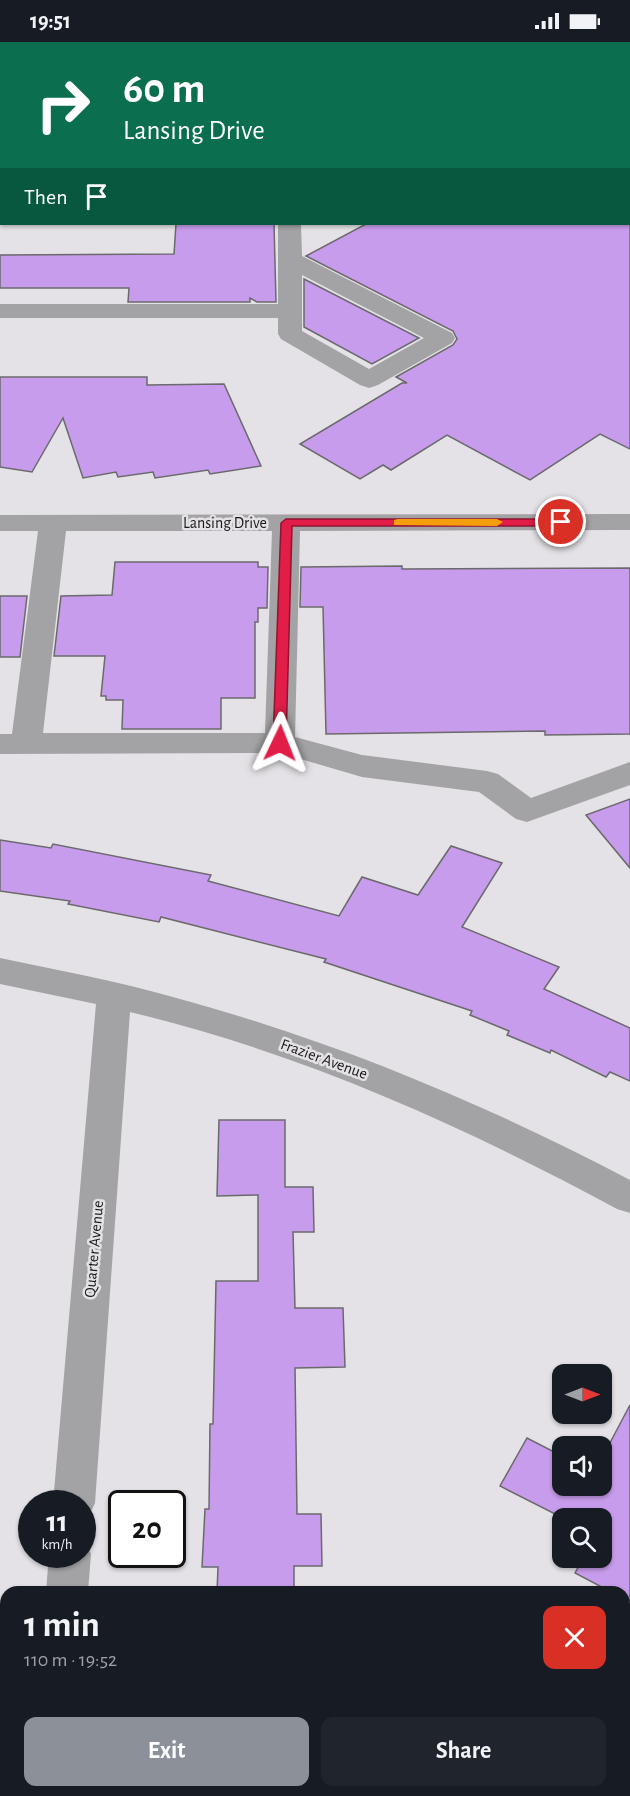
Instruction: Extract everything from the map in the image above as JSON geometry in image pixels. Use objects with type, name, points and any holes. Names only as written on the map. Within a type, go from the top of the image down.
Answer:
[{"type":"street","points":[[290,225],[290,259],[290,334],[369,380],[443,338],[290,259]]},
{"type":"street","points":[[0,311],[290,311]]},
{"type":"street","name":"Lansing Drive","points":[[0,523],[630,522]]},
{"type":"street","points":[[53,523],[13,744],[280,743],[362,766],[487,782],[527,811],[630,773]]},
{"type":"street","points":[[280,743],[286,523]]},
{"type":"street","name":"Frazier Avenue","points":[[0,971],[114,995],[196,1016],[305,1050],[441,1103],[548,1153],[630,1198]]},
{"type":"street","name":"Quarter Avenue","points":[[75,1490],[114,995]]},
{"type":"street","points":[[67,1586],[69,1568]]},
{"type":"building","points":[[176,225],[274,225],[276,302],[257,302],[250,298],[250,302],[128,302],[129,288],[0,288],[0,255],[174,254]]},
{"type":"building","points":[[364,225],[630,225],[630,449],[600,434],[530,480],[447,435],[391,470],[383,465],[360,479],[300,444],[402,383],[407,383],[396,377],[453,345],[457,339],[453,331],[306,256]]},
{"type":"building","points":[[304,279],[419,338],[372,364],[304,327]]},
{"type":"building","points":[[0,377],[147,377],[147,385],[224,384],[261,466],[210,474],[208,470],[155,478],[153,472],[118,477],[116,472],[83,478],[63,418],[32,472],[0,467]]},
{"type":"building","points":[[115,562],[258,562],[258,567],[268,567],[267,608],[258,608],[258,622],[255,622],[255,698],[221,698],[221,729],[122,729],[123,700],[106,700],[106,696],[101,696],[105,656],[54,656],[61,596],[112,595]]},
{"type":"building","points":[[402,566],[402,569],[630,568],[630,734],[545,735],[545,731],[326,734],[323,607],[300,607],[301,567]]},
{"type":"building","points":[[0,596],[27,596],[20,657],[0,657]]},
{"type":"building","points":[[630,799],[630,868],[586,815]]},
{"type":"building","points":[[0,840],[51,848],[53,844],[211,875],[208,881],[339,916],[362,877],[418,895],[451,846],[502,863],[462,927],[559,967],[544,989],[630,1028],[630,1081],[610,1072],[606,1077],[551,1050],[550,1053],[507,1035],[509,1031],[470,1015],[472,1011],[324,962],[326,959],[161,917],[159,922],[68,904],[70,901],[0,891]]},
{"type":"building","points":[[219,1120],[285,1120],[285,1187],[313,1187],[314,1232],[293,1232],[295,1308],[343,1308],[345,1367],[295,1368],[297,1514],[321,1514],[322,1566],[294,1566],[294,1586],[217,1586],[218,1567],[202,1567],[205,1509],[209,1509],[216,1281],[258,1281],[258,1195],[217,1196]]},
{"type":"building","points":[[630,1405],[630,1586],[600,1586],[575,1573],[578,1568],[612,1568],[612,1508],[552,1508],[552,1512],[500,1486],[527,1438],[552,1451],[552,1496],[612,1496],[612,1439]]},
{"type":"slow traffic","points":[[398,523],[497,522]]},
{"type":"route","points":[[280,743],[286,523],[561,522]]}]
